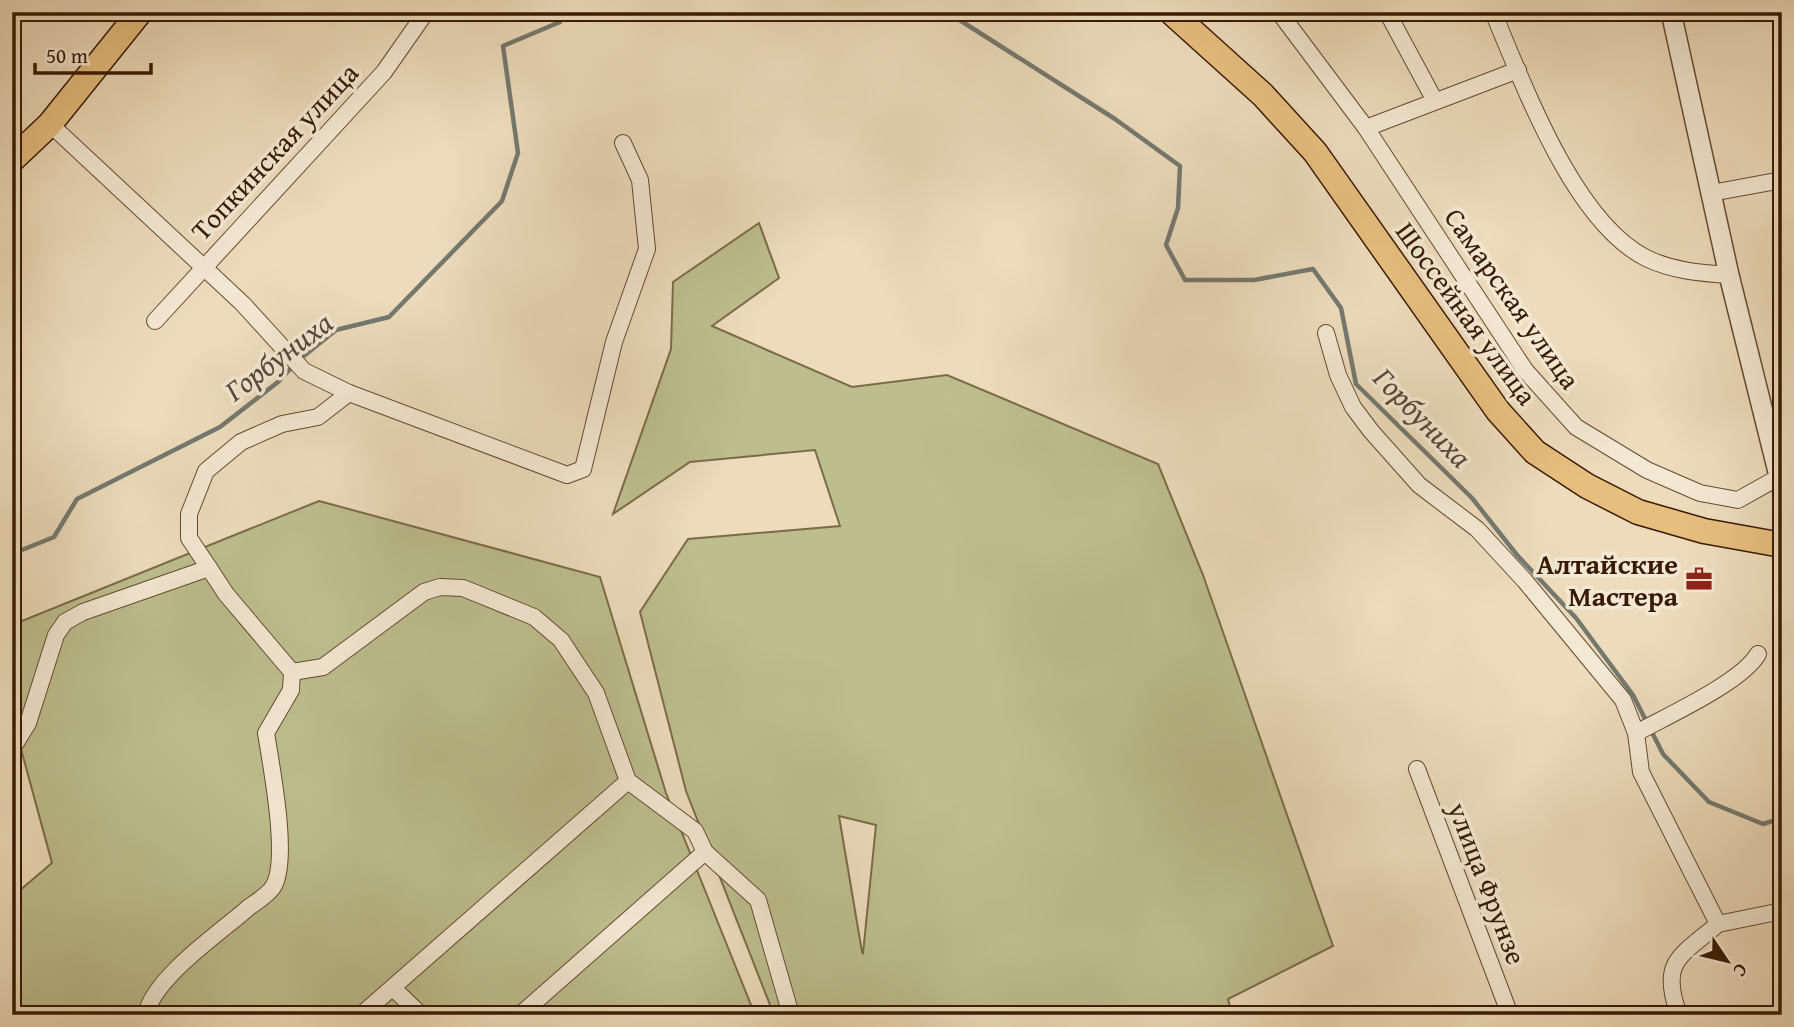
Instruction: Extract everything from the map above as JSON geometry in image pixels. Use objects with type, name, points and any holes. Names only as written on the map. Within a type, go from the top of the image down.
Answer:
[{"type":"main road","points":[[12,160],[50,124],[140,12]]},
{"type":"main road","name":"Шоссейная улица","points":[[1171,12],[1262,95],[1315,152],[1498,411],[1535,452],[1587,486],[1638,512],[1704,531],[1782,545]]},
{"type":"street","name":"Топкинская улица","points":[[155,321],[384,72],[426,12]]},
{"type":"street","name":"Самарская улица","points":[[1279,12],[1366,128],[1525,370],[1576,427],[1647,470],[1700,493],[1738,500],[1780,483]]},
{"type":"street","points":[[1387,12],[1435,101]]},
{"type":"street","points":[[1493,12],[1559,159],[1577,187],[1618,236],[1645,257],[1684,272],[1729,275]]},
{"type":"street","points":[[1671,12],[1729,275],[1780,483]]},
{"type":"street","points":[[1366,128],[1518,70]]},
{"type":"street","points":[[50,124],[243,304],[304,371],[349,393],[567,475],[583,469],[614,342],[647,249],[640,180],[623,143]]},
{"type":"street","points":[[1711,192],[1782,180]]},
{"type":"street","points":[[1326,333],[1338,375],[1353,407],[1371,431],[1419,485],[1477,529],[1623,700],[1636,733],[1642,772],[1718,924]]},
{"type":"street","points":[[146,1015],[148,1004],[167,979],[273,887],[280,864],[275,787],[266,733],[291,690],[292,673],[226,594],[209,568],[190,538],[189,514],[206,471],[241,442],[282,424],[318,416],[349,393]]},
{"type":"street","points":[[12,749],[28,723],[56,635],[65,622],[209,568]]},
{"type":"street","points":[[292,673],[323,667],[424,592],[440,587],[463,588],[534,617],[561,640],[596,693],[628,781],[695,831],[705,852],[758,900],[791,1015]]},
{"type":"street","points":[[1636,733],[1730,680],[1752,665],[1758,654]]},
{"type":"street","name":"улица Фрунзе","points":[[1417,769],[1510,1015]]},
{"type":"street","points":[[361,1015],[628,781]]},
{"type":"street","points":[[520,1015],[705,852]]},
{"type":"street","points":[[1678,1015],[1670,980],[1673,963],[1718,924],[1782,911]]},
{"type":"street","points":[[393,988],[422,1015]]},
{"type":"green space","points":[[759,223],[779,278],[712,326],[852,387],[947,375],[1158,464],[1203,575],[1333,946],[1228,999],[1232,1015],[774,1015],[686,791],[640,612],[688,539],[840,526],[815,450],[690,462],[613,514],[671,349],[673,282]],"holes":[[[839,816],[876,825],[863,953]]]},
{"type":"green space","points":[[319,501],[600,577],[666,793],[755,1015],[12,1015],[12,897],[52,863],[12,716],[12,625]]},
{"type":"waterway","name":"Горбуниха","points":[[300,359],[336,330],[389,317],[502,201],[518,153],[503,46],[560,22],[563,12]]},
{"type":"waterway","name":"Горбуниха","points":[[947,12],[1115,119],[1180,166],[1178,208],[1166,245],[1185,280],[1254,280],[1313,269],[1341,308],[1356,384],[1472,498],[1517,555],[1576,618],[1633,695],[1663,754],[1709,802],[1763,824],[1782,818]]},
{"type":"waterway","name":"Горбуниха","points":[[12,554],[54,537],[77,499],[220,427],[278,382],[294,365]]},
{"type":"place","name":"Алтайские Мастера","points":[[1699,579]]}]
